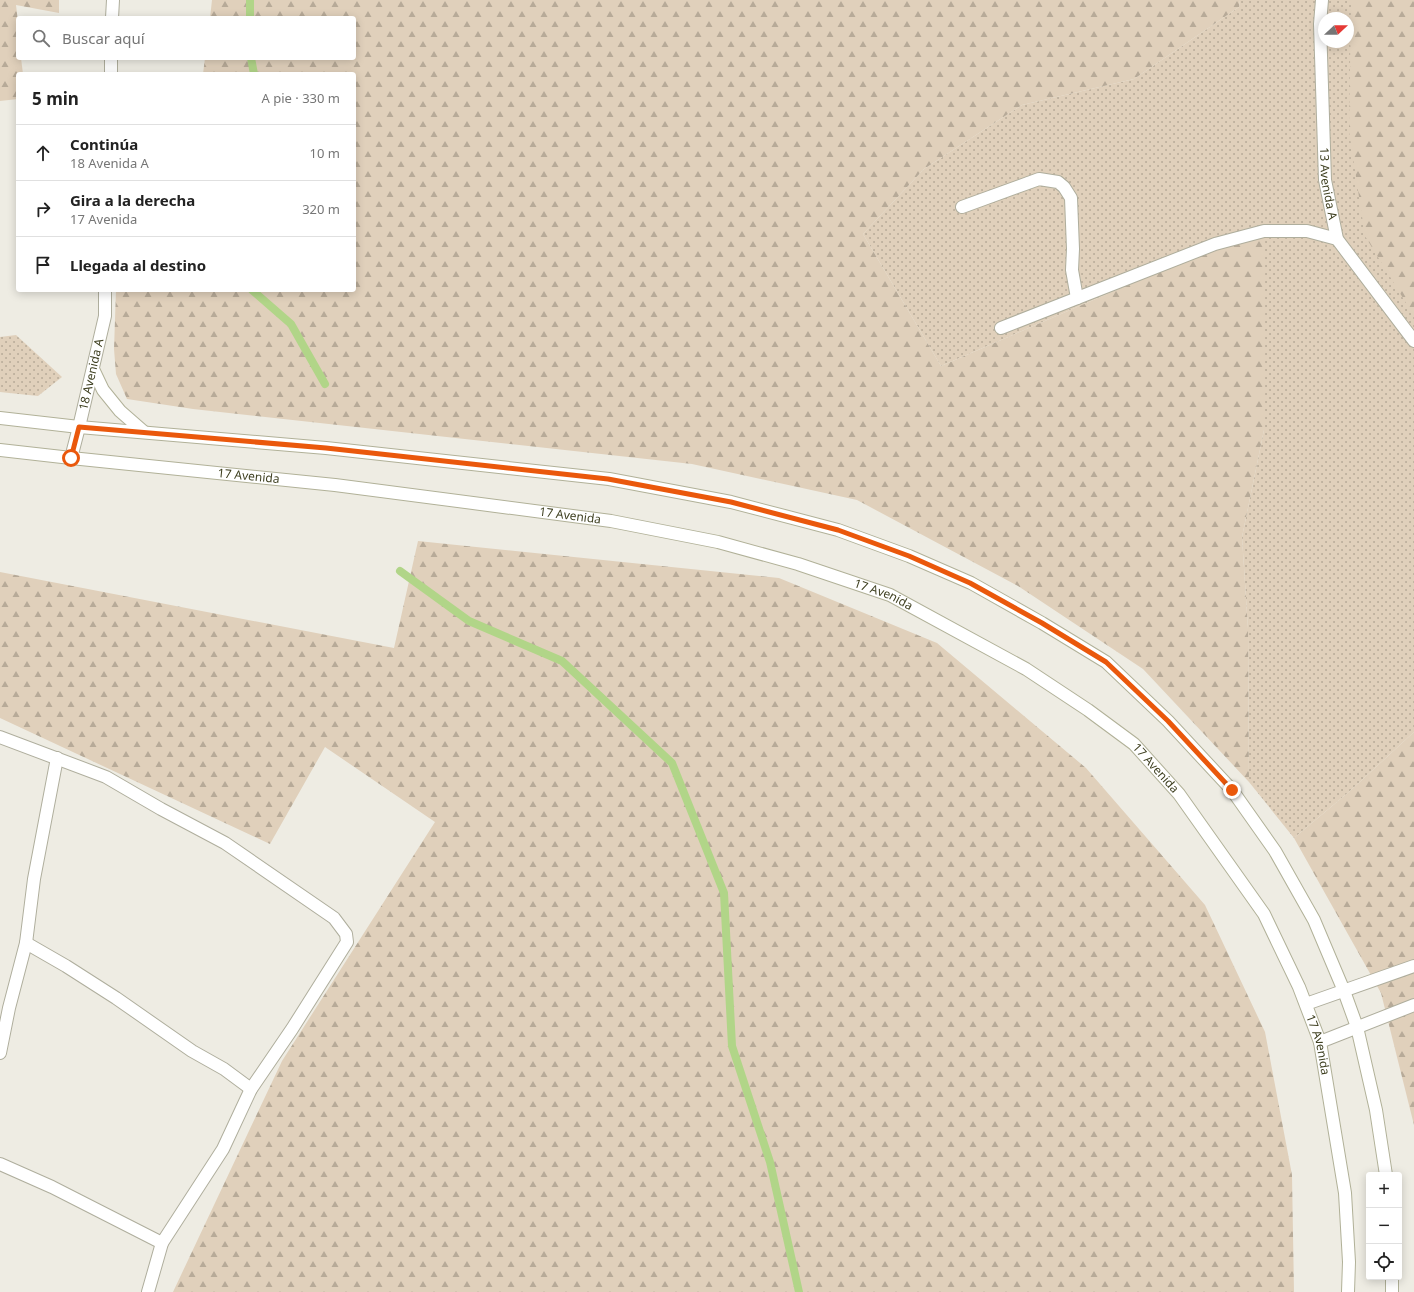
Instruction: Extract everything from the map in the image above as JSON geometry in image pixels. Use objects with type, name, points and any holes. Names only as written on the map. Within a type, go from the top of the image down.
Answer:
[{"type":"main road","points":[[112,16],[113,0]]},
{"type":"main road","name":"13 Avenida A","points":[[1322,0],[1320,24],[1325,180],[1337,239],[1414,341]]},
{"type":"main road","points":[[111,60],[111,72]]},
{"type":"main road","points":[[962,207],[1040,179],[1058,182],[1064,187],[1071,198],[1073,249],[1072,270],[1076,298]]},
{"type":"main road","points":[[1001,328],[1214,244],[1264,231],[1307,231],[1337,239]]},
{"type":"main road","name":"18 Avenida A","points":[[71,458],[93,369],[104,316],[105,292]]},
{"type":"main road","points":[[93,369],[103,390],[120,412],[144,432]]},
{"type":"main road","points":[[0,418],[79,427],[326,448],[608,479],[731,502],[838,530],[909,556],[970,583],[1042,623],[1106,662],[1168,721],[1226,785],[1275,850],[1314,920],[1344,991],[1356,1027],[1376,1110],[1386,1172]]},
{"type":"main road","name":"17 Avenida","points":[[0,450],[335,485],[611,521],[718,542],[798,564],[890,595],[1026,669],[1088,710],[1134,744],[1179,794],[1264,914],[1299,987],[1320,1042],[1345,1193],[1349,1262],[1348,1292]]},
{"type":"main road","points":[[0,737],[106,777],[161,809],[225,843],[334,918],[346,934],[347,942],[292,1029],[251,1089],[223,1149],[162,1243],[148,1292]]},
{"type":"main road","points":[[0,1053],[9,1008],[26,943],[34,879],[57,758]]},
{"type":"main road","points":[[26,943],[66,966],[116,998],[192,1051],[224,1070],[251,1089]]},
{"type":"main road","points":[[1306,1004],[1414,966]]},
{"type":"main road","points":[[1320,1042],[1414,1004]]},
{"type":"main road","points":[[0,1164],[52,1187],[162,1243]]},
{"type":"main road","points":[[1392,1280],[1392,1292]]},
{"type":"green space","points":[[0,0],[59,0],[59,13],[16,5],[17,16],[16,16],[16,60],[21,60],[23,72],[16,72],[16,99],[0,101]]},
{"type":"green space","points":[[212,0],[1240,0],[1239,7],[1134,79],[1022,105],[924,169],[863,234],[941,366],[1264,226],[1264,430],[1242,537],[1248,629],[1249,782],[1143,669],[1018,586],[857,500],[692,464],[193,409],[127,399],[116,374],[114,349],[116,292],[356,292],[356,72],[203,72],[205,60],[356,60],[356,16],[210,16]]},
{"type":"green space","points":[[1240,0],[1414,0],[1414,732],[1350,791],[1294,838],[1249,782],[1248,629],[1242,537],[1264,430],[1264,226],[941,366],[863,234],[924,169],[1022,105],[1134,79],[1239,7]]},
{"type":"green space","points":[[1351,0],[1414,0],[1414,316],[1365,236],[1349,131],[1350,48],[1354,48],[1354,12],[1351,12]]},
{"type":"green space","points":[[16,335],[62,377],[38,396],[0,392],[0,337]]},
{"type":"green space","points":[[418,541],[779,578],[937,643],[1086,768],[1205,905],[1265,1032],[1292,1175],[1294,1292],[173,1292],[282,1061],[435,822],[325,747],[270,844],[0,718],[0,572],[394,648]]},
{"type":"green space","points":[[1414,732],[1414,1125],[1381,993],[1294,838],[1350,791]]},
{"type":"waterway","points":[[250,0],[250,16]]},
{"type":"waterway","points":[[251,60],[254,72]]},
{"type":"waterway","points":[[254,292],[291,324],[325,384]]},
{"type":"waterway","points":[[400,571],[469,621],[562,661],[672,763],[724,893],[732,1046],[770,1162],[799,1292]]},
{"type":"route","points":[[71,458],[79,427],[326,448],[608,479],[731,502],[838,530],[909,556],[970,583],[1042,623],[1106,662],[1168,721],[1232,790]]}]
